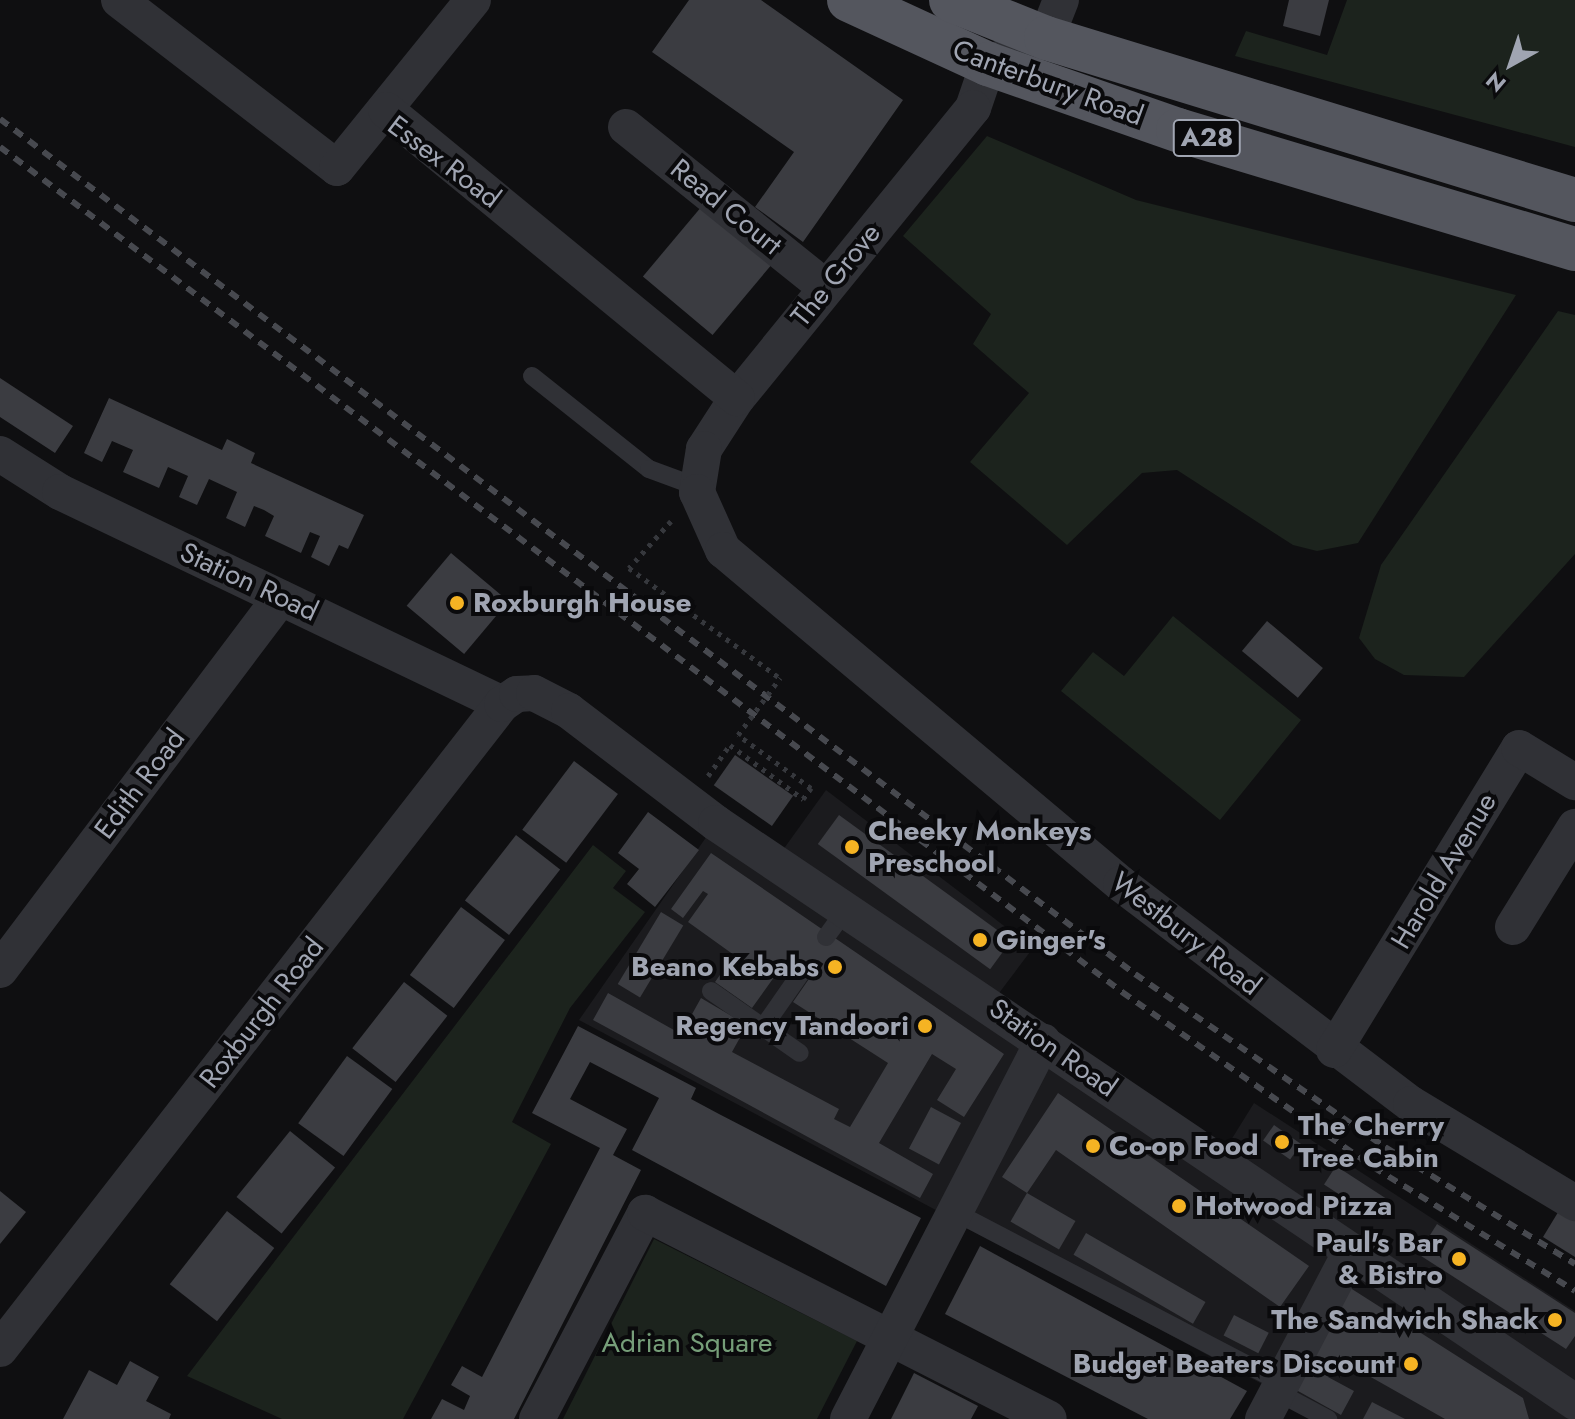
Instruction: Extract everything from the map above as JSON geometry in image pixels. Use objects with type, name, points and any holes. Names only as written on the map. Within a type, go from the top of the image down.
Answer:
[{"type":"highway","name":"Canterbury Road","points":[[849,0],[988,64],[1178,130],[1575,249]]},
{"type":"highway","name":"Canterbury Road","points":[[951,0],[1053,19],[1575,200]]},
{"type":"street","name":"Essex Road","points":[[119,0],[337,168],[386,110],[737,398]]},
{"type":"street","points":[[386,110],[473,0]]},
{"type":"street","points":[[988,64],[1053,19]]},
{"type":"street","name":"The Grove","points":[[697,489],[704,449],[737,398],[973,108],[988,64]]},
{"type":"street","name":"Read Court","points":[[626,127],[825,287]]},
{"type":"street","name":"Station Road","points":[[0,454],[60,492],[280,598],[518,699],[569,711],[716,823],[1043,1041],[1565,1405]]},
{"type":"street","name":"Westbury Road","points":[[697,489],[723,550],[1121,884],[1334,1050],[1575,1203]]},
{"type":"street","name":"Edith Road","points":[[0,970],[280,598]]},
{"type":"street","name":"Roxburgh Road","points":[[0,1349],[518,699]]},
{"type":"street","name":"Harold Avenue","points":[[1334,1050],[1519,748],[1575,782]]},
{"type":"street","points":[[1513,927],[1575,827]]},
{"type":"street","points":[[848,1419],[1043,1041]]},
{"type":"street","points":[[537,1419],[645,1213],[1049,1419]]},
{"type":"street","points":[[1274,1398],[1350,1253]]},
{"type":"lane","points":[[532,376],[649,469],[697,489]]},
{"type":"lane","points":[[826,937],[847,908]]},
{"type":"lane","points":[[764,1026],[803,970]]},
{"type":"lane","points":[[711,991],[800,1053]]},
{"type":"lane","points":[[953,1211],[1274,1398],[1328,1419]]},
{"type":"path","points":[[697,489],[629,568],[780,678],[738,735],[811,788],[803,799],[730,745]]},
{"type":"shaded area","points":[[826,790],[1033,948],[990,1005],[1218,1161],[1254,1103],[1575,1311],[1575,1419],[1328,1419],[579,1020],[716,823],[775,861]]},
{"type":"green space","points":[[1347,0],[1575,0],[1575,147],[1235,56],[1246,31],[1327,55]]},
{"type":"green space","points":[[987,136],[1136,200],[1516,295],[1358,543],[1317,551],[1293,545],[1177,470],[1142,473],[1067,545],[970,462],[1029,393],[973,344],[991,314],[903,236]]},
{"type":"green space","points":[[1558,311],[1575,315],[1575,554],[1464,677],[1404,675],[1375,659],[1359,638],[1381,565]]},
{"type":"green space","points":[[1173,616],[1301,720],[1220,820],[1061,691],[1093,652],[1124,676]]},
{"type":"green space","points":[[593,845],[626,871],[613,888],[645,912],[570,1008],[512,1122],[551,1144],[403,1419],[282,1419],[187,1376]]},
{"type":"green space","name":"Adrian Square","points":[[654,1239],[857,1341],[817,1419],[563,1419]]},
{"type":"building","points":[[689,0],[761,0],[903,100],[803,242],[755,207],[794,152],[652,52]]},
{"type":"building","points":[[1289,0],[1329,0],[1320,36],[1283,26]]},
{"type":"building","points":[[702,206],[772,264],[713,335],[643,276]]},
{"type":"building","points":[[0,378],[73,426],[55,453],[0,417]]},
{"type":"building","points":[[109,398],[222,450],[227,439],[255,453],[251,463],[364,515],[348,549],[339,545],[329,566],[311,557],[320,536],[310,532],[301,553],[265,536],[274,516],[264,510],[254,506],[245,527],[226,518],[237,492],[209,479],[197,505],[179,497],[188,476],[168,467],[159,488],[123,472],[133,450],[112,441],[102,462],[84,453]]},
{"type":"building","name":"Roxburgh House","points":[[451,553],[508,601],[464,654],[407,606]]},
{"type":"building","points":[[1267,621],[1323,668],[1298,698],[1242,651]]},
{"type":"building","points":[[735,755],[793,796],[772,826],[714,785]]},
{"type":"building","points":[[574,761],[618,794],[566,863],[522,830]]},
{"type":"building","points":[[648,812],[699,850],[655,907],[627,884],[639,869],[618,853]]},
{"type":"building","points":[[839,815],[1011,940],[990,969],[818,844]]},
{"type":"building","points":[[516,835],[560,869],[509,935],[465,900]]},
{"type":"building","points":[[711,853],[1004,1054],[964,1117],[937,1100],[956,1069],[932,1054],[879,1143],[933,1174],[920,1198],[593,1020],[608,993],[681,1034],[701,998],[747,1025],[732,1052],[839,1109],[834,1119],[850,1127],[888,1063],[793,1002],[811,976],[787,959],[752,1008],[715,982],[734,955],[688,922],[708,894],[703,891],[683,918],[671,909]]},
{"type":"building","points":[[461,907],[505,940],[454,1008],[410,975]]},
{"type":"building","points":[[661,912],[683,925],[640,997],[618,984]]},
{"type":"building","points":[[404,982],[447,1016],[396,1082],[352,1048]]},
{"type":"building","points":[[578,1026],[696,1088],[691,1099],[921,1218],[886,1286],[632,1150],[659,1098],[590,1062],[570,1099],[627,1129],[613,1155],[641,1170],[514,1419],[431,1419],[442,1399],[464,1410],[470,1396],[451,1385],[462,1366],[482,1377],[600,1148],[532,1113]]},
{"type":"building","points":[[347,1056],[392,1089],[344,1156],[298,1123]]},
{"type":"building","points":[[1058,1093],[1309,1266],[1280,1307],[1056,1150],[1027,1193],[1002,1177]]},
{"type":"building","points":[[931,1107],[961,1123],[939,1164],[909,1148]]},
{"type":"building","name":"The Cherry Tree Cabin","points":[[1274,1125],[1301,1144],[1290,1159],[1263,1141]]},
{"type":"building","points":[[290,1131],[335,1168],[282,1234],[237,1197]]},
{"type":"building","points":[[1336,1166],[1388,1200],[1376,1218],[1324,1184]]},
{"type":"building","points":[[0,1191],[26,1212],[0,1244]]},
{"type":"building","points":[[1027,1193],[1075,1221],[1059,1250],[1010,1222]]},
{"type":"building","points":[[1560,1209],[1575,1218],[1575,1257],[1543,1237]]},
{"type":"building","points":[[227,1211],[274,1248],[217,1321],[170,1284]]},
{"type":"building","points":[[1437,1224],[1575,1313],[1575,1336],[1566,1349],[1418,1254]]},
{"type":"building","points":[[1086,1233],[1206,1302],[1193,1324],[1074,1255]]},
{"type":"building","points":[[980,1246],[1247,1391],[1230,1419],[1148,1419],[945,1314]]},
{"type":"building","points":[[1344,1284],[1523,1398],[1529,1419],[1445,1419],[1346,1363],[1328,1377],[1354,1391],[1341,1415],[1289,1386]]},
{"type":"building","points":[[1234,1315],[1269,1333],[1258,1353],[1224,1335]]},
{"type":"building","points":[[130,1361],[159,1377],[146,1401],[171,1414],[169,1419],[63,1419],[89,1370],[117,1385]]},
{"type":"building","points":[[914,1373],[978,1406],[971,1419],[891,1419]]},
{"type":"building","points":[[1372,1402],[1405,1419],[1363,1419]]},
{"type":"railway","points":[[0,119],[1135,974],[1385,1147],[1575,1264]]},
{"type":"railway","points":[[0,147],[1122,992],[1373,1167],[1575,1291]]},
{"type":"place","name":"Roxburgh House","points":[[457,603]]},
{"type":"place","name":"Cheeky Monkeys Preschool","points":[[852,847]]},
{"type":"place","name":"Ginger's","points":[[980,940]]},
{"type":"place","name":"Beano Kebabs","points":[[835,967]]},
{"type":"place","name":"Regency Tandoori","points":[[925,1026]]},
{"type":"place","name":"The Cherry Tree Cabin","points":[[1282,1142]]},
{"type":"place","name":"Co-op Food","points":[[1093,1146]]},
{"type":"place","name":"Hotwood Pizza","points":[[1179,1206]]},
{"type":"place","name":"Paul's Bar & Bistro","points":[[1459,1259]]},
{"type":"place","name":"The Sandwich Shack","points":[[1555,1320]]},
{"type":"place","name":"Budget Beaters Discount","points":[[1411,1364]]}]
